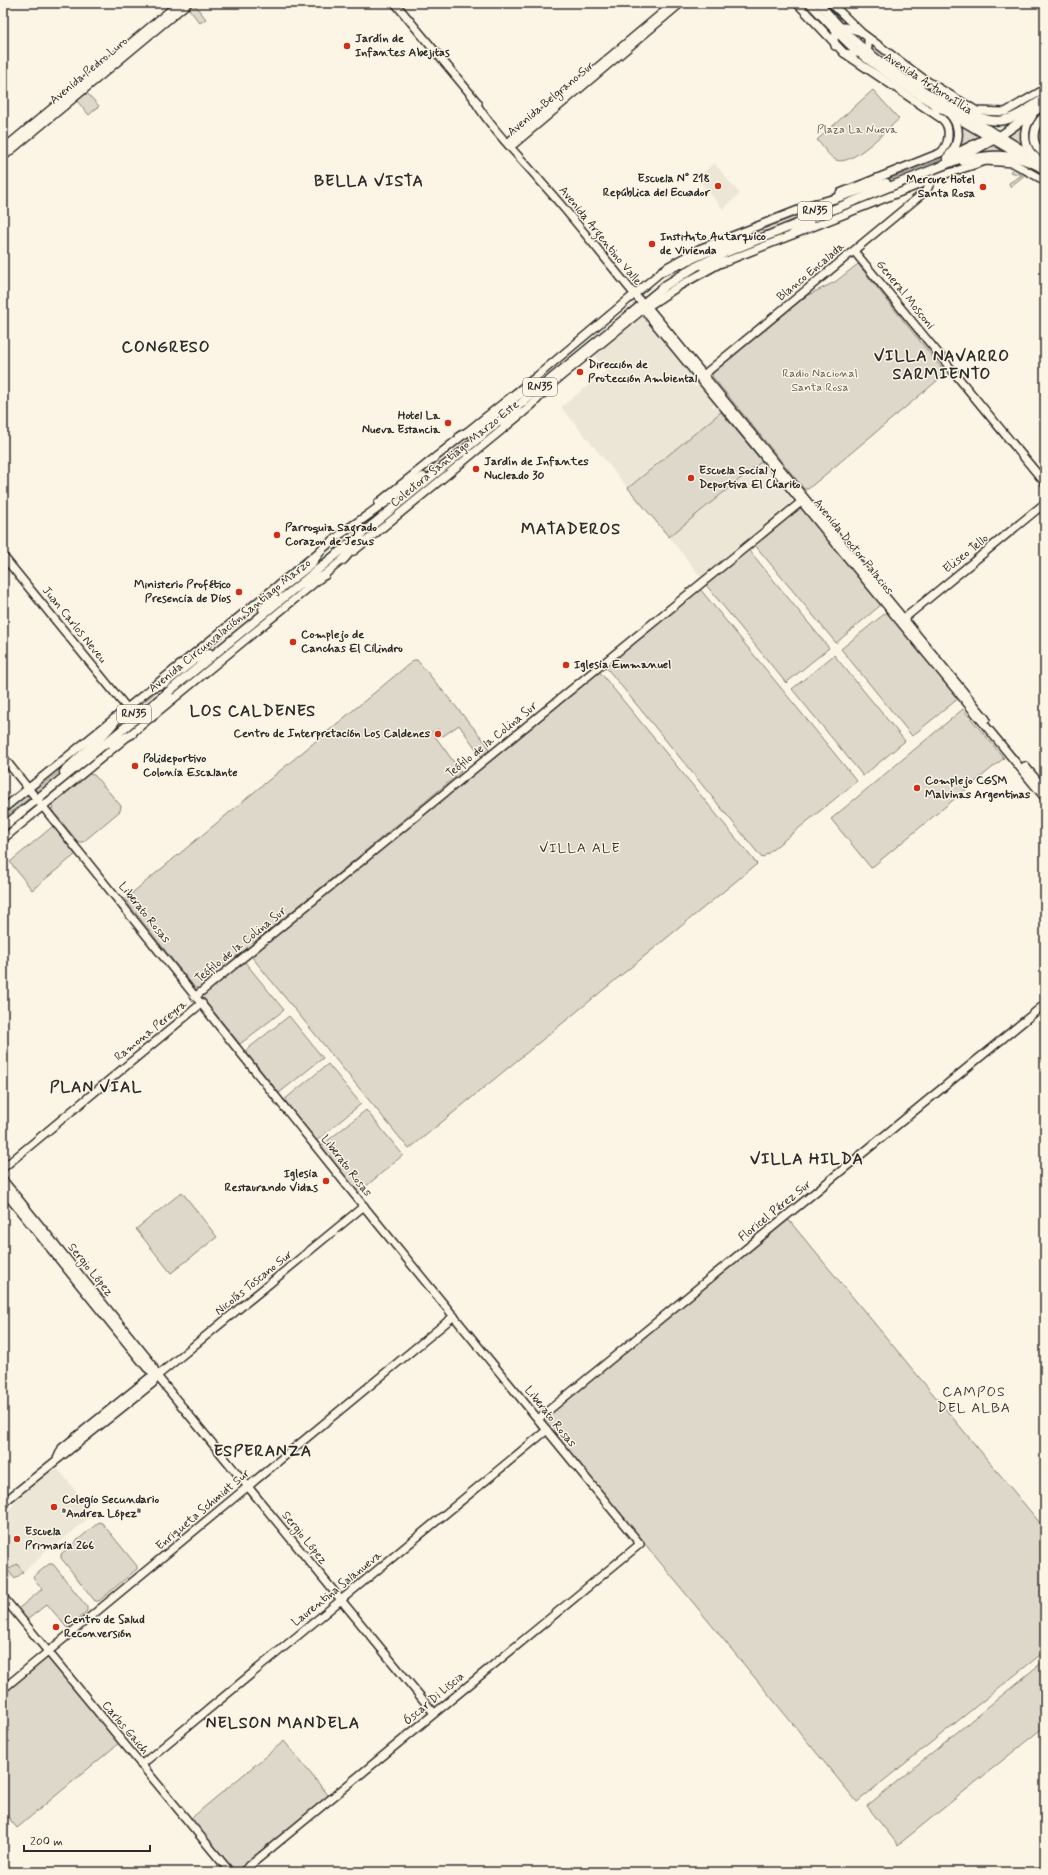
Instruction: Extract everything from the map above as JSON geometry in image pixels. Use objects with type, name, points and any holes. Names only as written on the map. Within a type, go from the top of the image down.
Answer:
[{"type":"highway","points":[[958,110],[983,120],[1000,121],[1015,116],[1045,98]]},
{"type":"highway","name":"Avenida Circunvalación Santiago Marzo","points":[[64,774],[238,637],[257,619],[454,458],[663,281],[709,254],[945,159],[995,137],[1045,98]]},
{"type":"highway","points":[[1040,157],[1027,148],[1025,133],[1030,119],[1043,106]]},
{"type":"highway","name":"Avenida Circunvalación Santiago Marzo","points":[[3,827],[209,652],[238,637],[263,609],[423,477],[640,302],[689,270],[716,256],[869,196],[969,154],[1043,106]]},
{"type":"highway","points":[[945,159],[954,150],[958,137],[956,124],[949,113]]},
{"type":"highway","name":"Avenida Arturo Illia","points":[[995,137],[1040,157],[1045,164]]},
{"type":"highway","points":[[932,170],[966,160],[991,155],[1040,157]]},
{"type":"highway","name":"Avenida Arturo Illia","points":[[1040,157],[1045,170]]},
{"type":"highway","points":[[811,205],[831,201],[870,186],[886,183]]},
{"type":"highway","points":[[793,234],[815,220],[851,206],[869,196]]},
{"type":"highway","points":[[662,271],[685,263],[721,245],[745,240]]},
{"type":"highway","points":[[655,293],[701,268],[727,261]]},
{"type":"highway","points":[[460,436],[482,425],[517,396],[536,385]]},
{"type":"highway","points":[[454,458],[472,448],[505,421],[522,413]]},
{"type":"highway","points":[[343,532],[368,517],[404,488],[423,477]]},
{"type":"highway","points":[[343,560],[366,534],[397,508],[407,496]]},
{"type":"highway","points":[[263,609],[281,588],[311,563],[322,549]]},
{"type":"highway","points":[[257,619],[306,584],[325,575]]},
{"type":"highway","points":[[153,687],[165,683],[194,660],[209,652]]},
{"type":"highway","points":[[152,717],[170,696],[197,673],[206,661]]},
{"type":"highway","points":[[64,774],[85,750],[110,729],[124,710]]},
{"type":"highway","points":[[64,774],[88,763],[113,742],[132,734]]},
{"type":"highway","name":"Avenida Circunvalación Santiago Marzo","points":[[3,821],[37,797]]},
{"type":"street","name":"Avenida Pedro Luro","points":[[3,149],[179,3]]},
{"type":"street","name":"Avenida Pedro Luro","points":[[3,156],[188,3]]},
{"type":"street","name":"Avenida Argentino Valle","points":[[395,3],[474,100],[488,113],[640,302]]},
{"type":"street","name":"Avenida Belgrano Sur","points":[[511,143],[674,3]]},
{"type":"street","name":"Avenida Belgrano Sur","points":[[511,143],[681,3]]},
{"type":"street","points":[[798,3],[844,53],[930,111],[943,105],[944,94],[941,90]]},
{"type":"street","name":"Avenida Arturo Illia","points":[[810,3],[864,52],[915,93],[958,110],[995,137]]},
{"type":"street","name":"Avenida Arturo Illia","points":[[819,3],[839,29]]},
{"type":"street","points":[[831,3],[868,38],[929,83],[977,111],[1005,112],[1045,89]]},
{"type":"street","points":[[836,46],[834,40],[839,29],[860,31]]},
{"type":"street","points":[[844,53],[864,52],[869,46],[868,38]]},
{"type":"street","name":"Avenida Arturo Illia","points":[[864,52],[907,79],[943,105],[949,113],[995,137]]},
{"type":"street","points":[[907,79],[929,83]]},
{"type":"street","name":"Colectora Santiago Marzo Este","points":[[3,839],[152,717],[238,637],[325,575],[522,413],[640,302],[662,271],[699,250],[940,153],[945,148],[948,136],[945,122],[930,111]]},
{"type":"street","points":[[1040,157],[1035,145],[1034,133],[1037,124],[1045,115]]},
{"type":"street","name":"Colectora Santiago Marzo Este","points":[[3,809],[460,436],[537,376],[640,302],[679,286],[727,261],[793,234],[932,179],[988,161],[1007,161],[1016,164],[1045,181]]},
{"type":"street","name":"Blanco Encalada","points":[[702,376],[927,190],[932,179]]},
{"type":"street","name":"General Mosconi","points":[[854,251],[1045,484]]},
{"type":"street","name":"Avenida Doctor Palacios","points":[[640,302],[651,311],[802,502],[1045,790]]},
{"type":"street","name":"Avenida Doctor Palacios","points":[[702,376],[902,620],[1045,798]]},
{"type":"street","name":"Teófilo de la Colina Sur","points":[[196,996],[802,502]]},
{"type":"street","name":"Eliseo Tello","points":[[902,620],[1045,503]]},
{"type":"street","name":"Juan Carlos Neveu","points":[[3,556],[124,710]]},
{"type":"street","points":[[228,626],[238,637]]},
{"type":"street","name":"Liberato Rosas","points":[[3,756],[364,1206],[640,1544]]},
{"type":"street","name":"Ramona Pereyra","points":[[3,1168],[202,1003]]},
{"type":"street","name":"Floricel Pérez Sur","points":[[538,1419],[1045,1004]]},
{"type":"street","name":"Sergio López","points":[[3,1180],[152,1364],[157,1376]]},
{"type":"street","name":"Sergio López","points":[[3,1190],[147,1368],[157,1376],[434,1713]]},
{"type":"street","name":"Nicolás Toscano Sur","points":[[3,1503],[153,1383],[157,1376],[364,1206]]},
{"type":"street","name":"Enriqueta Schmidt Sur","points":[[3,1689],[454,1316]]},
{"type":"street","name":"Laurentina Salanueva","points":[[141,1764],[547,1430]]},
{"type":"street","name":"Óscar Di Liscia","points":[[242,1872],[640,1544]]},
{"type":"street","name":"Carlos Gaich","points":[[3,1597],[230,1872]]},
{"type":"shaded area","name":"Escuela N° 218 República del Ecuador","points":[[714,163],[740,194],[723,209],[697,178]]},
{"type":"shaded area","points":[[640,317],[644,318],[696,382],[693,384],[695,387],[698,384],[715,404],[712,406],[713,408],[716,406],[721,412],[628,488],[561,407],[606,371],[594,355]]},
{"type":"shaded area","points":[[762,461],[793,499],[792,502],[701,577],[669,537]]},
{"type":"shaded area","points":[[54,1468],[58,1469],[93,1512],[92,1515],[54,1547],[51,1546],[43,1553],[42,1556],[15,1579],[13,1576],[3,1584],[3,1511],[8,1510],[16,1500]]},
{"type":"green space","points":[[194,4],[206,19],[200,23],[188,8]]},
{"type":"green space","points":[[871,42],[920,79],[910,78],[872,51]]},
{"type":"green space","name":"Plaza La Nueva","points":[[873,90],[899,119],[860,153],[843,161],[836,160],[828,154],[817,140]]},
{"type":"green space","points":[[1045,91],[1045,95],[1024,110],[997,119],[968,112],[948,101],[946,95],[972,111],[1000,114]]},
{"type":"green space","points":[[87,93],[99,106],[89,115],[77,101]]},
{"type":"green space","points":[[942,112],[952,119],[955,141],[942,159],[891,179],[869,185],[943,155],[950,137],[937,113]]},
{"type":"green space","points":[[957,121],[985,137],[958,150]]},
{"type":"green space","points":[[1026,121],[1025,150],[1005,136]]},
{"type":"green space","points":[[995,143],[1013,154],[967,157]]},
{"type":"green space","points":[[990,157],[1013,159],[1025,163],[1045,174],[1045,179],[1011,159],[985,159],[946,171],[814,222],[822,217],[851,207],[919,177],[956,164]]},
{"type":"green space","points":[[1014,166],[1026,174],[1010,187],[1009,183],[1022,175],[1010,172]]},
{"type":"green space","points":[[825,205],[683,261],[808,208]]},
{"type":"green space","name":"Radio Nacional Santa Rosa","points":[[858,264],[944,371],[944,375],[808,489],[804,489],[712,376],[713,373],[806,296],[835,282]]},
{"type":"green space","name":"Escuela Social y Deportiva El Charito","points":[[721,412],[762,461],[669,537],[628,488]]},
{"type":"green space","points":[[801,506],[882,604],[836,643],[754,544]]},
{"type":"green space","points":[[749,550],[829,648],[786,683],[706,585]]},
{"type":"green space","points":[[700,589],[857,781],[762,858],[605,666]]},
{"type":"green space","points":[[888,611],[959,698],[912,736],[841,649]]},
{"type":"green space","points":[[834,655],[905,741],[863,776],[792,689]]},
{"type":"green space","points":[[414,660],[417,660],[487,744],[489,750],[481,756],[459,725],[443,736],[438,729],[432,732],[461,772],[199,988],[195,988],[126,901],[126,898]]},
{"type":"green space","points":[[599,671],[757,864],[409,1149],[251,956]]},
{"type":"green space","points":[[162,687],[114,727],[135,704]]},
{"type":"green space","name":"Complejo CGSM Malvinas Argentinas","points":[[963,709],[1004,758],[871,868],[831,819]]},
{"type":"green space","points":[[110,724],[63,769],[36,791],[35,787]]},
{"type":"green space","points":[[89,774],[94,775],[121,806],[120,811],[83,842],[78,842],[52,810],[53,804]]},
{"type":"green space","points":[[27,794],[31,797],[3,818],[3,812]]},
{"type":"green space","points":[[53,826],[76,854],[32,890],[10,862]]},
{"type":"green space","points":[[244,961],[284,1010],[240,1044],[201,996]]},
{"type":"green space","points":[[289,1016],[323,1058],[279,1093],[245,1051]]},
{"type":"green space","points":[[328,1064],[361,1104],[316,1141],[284,1100]]},
{"type":"green space","points":[[366,1110],[403,1155],[358,1193],[321,1146]]},
{"type":"green space","points":[[182,1192],[217,1237],[171,1273],[136,1229]]},
{"type":"green space","points":[[787,1218],[1045,1529],[1045,1651],[857,1802],[543,1420]]},
{"type":"green space","points":[[99,1522],[102,1523],[137,1566],[137,1569],[99,1601],[95,1601],[61,1558],[61,1554]]},
{"type":"green space","points":[[4,1562],[10,1569],[17,1564],[23,1572],[15,1579],[3,1564]]},
{"type":"green space","points":[[49,1564],[53,1564],[87,1607],[87,1611],[67,1628],[47,1604],[27,1620],[18,1609],[42,1589],[33,1577]]},
{"type":"green space","points":[[48,1657],[119,1743],[17,1828],[3,1811],[3,1695]]},
{"type":"green space","points":[[1045,1660],[1045,1726],[898,1845],[867,1806]]},
{"type":"green space","points":[[284,1741],[329,1796],[237,1872],[234,1872],[190,1819]]},
{"type":"place","name":"Jardín de Infantes Abejitas","points":[[347,46]]},
{"type":"place","name":"Escuela N° 218 República del Ecuador","points":[[718,186]]},
{"type":"place","name":"Mercure Hotel Santa Rosa","points":[[983,187]]},
{"type":"place","name":"Instituto Autarquico de Vivienda","points":[[652,244]]},
{"type":"place","name":"Dirección de Protección Ambiental","points":[[580,372]]},
{"type":"place","name":"Hotel La Nueva Estancia","points":[[448,423]]},
{"type":"place","name":"Jardín de Infantes Nucleado 30","points":[[476,469]]},
{"type":"place","name":"Escuela Social y Deportiva El Charito","points":[[691,478]]},
{"type":"place","name":"Parroquia Sagrado Corazon de Jesus","points":[[277,535]]},
{"type":"place","name":"Ministerio Profético Presencia de Dios","points":[[239,592]]},
{"type":"place","name":"Complejo de Canchas El Cilindro","points":[[293,642]]},
{"type":"place","name":"Iglesia Emmanuel","points":[[566,665]]},
{"type":"place","name":"Centro de Interpretación Los Caldenes","points":[[438,734]]},
{"type":"place","name":"Polideportivo Colonia Escalante","points":[[135,766]]},
{"type":"place","name":"Complejo CGSM Malvinas Argentinas","points":[[917,788]]},
{"type":"place","name":"Iglesia Restaurando Vidas","points":[[326,1181]]},
{"type":"place","name":"Colegio Secundario \"Andrea López\"","points":[[54,1507]]},
{"type":"place","name":"Escuela Primaria 266","points":[[17,1539]]},
{"type":"place","name":"Centro de Salud Reconversión","points":[[56,1627]]},
{"type":"district","name":"BELLA VISTA","points":[[369,181]]},
{"type":"district","name":"CONGRESO","points":[[166,347]]},
{"type":"district","name":"VILLA NAVARRO SARMIENTO","points":[[942,365]]},
{"type":"district","name":"MATADEROS","points":[[571,529]]},
{"type":"district","name":"LOS CALDENES","points":[[253,711]]},
{"type":"district","name":"VILLA ALE","points":[[580,848]]},
{"type":"district","name":"PLAN VIAL","points":[[96,1087]]},
{"type":"district","name":"VILLA HILDA","points":[[807,1159]]},
{"type":"district","name":"CAMPOS DEL ALBA","points":[[974,1400]]},
{"type":"district","name":"ESPERANZA","points":[[263,1451]]},
{"type":"district","name":"NELSON MANDELA","points":[[283,1723]]}]
